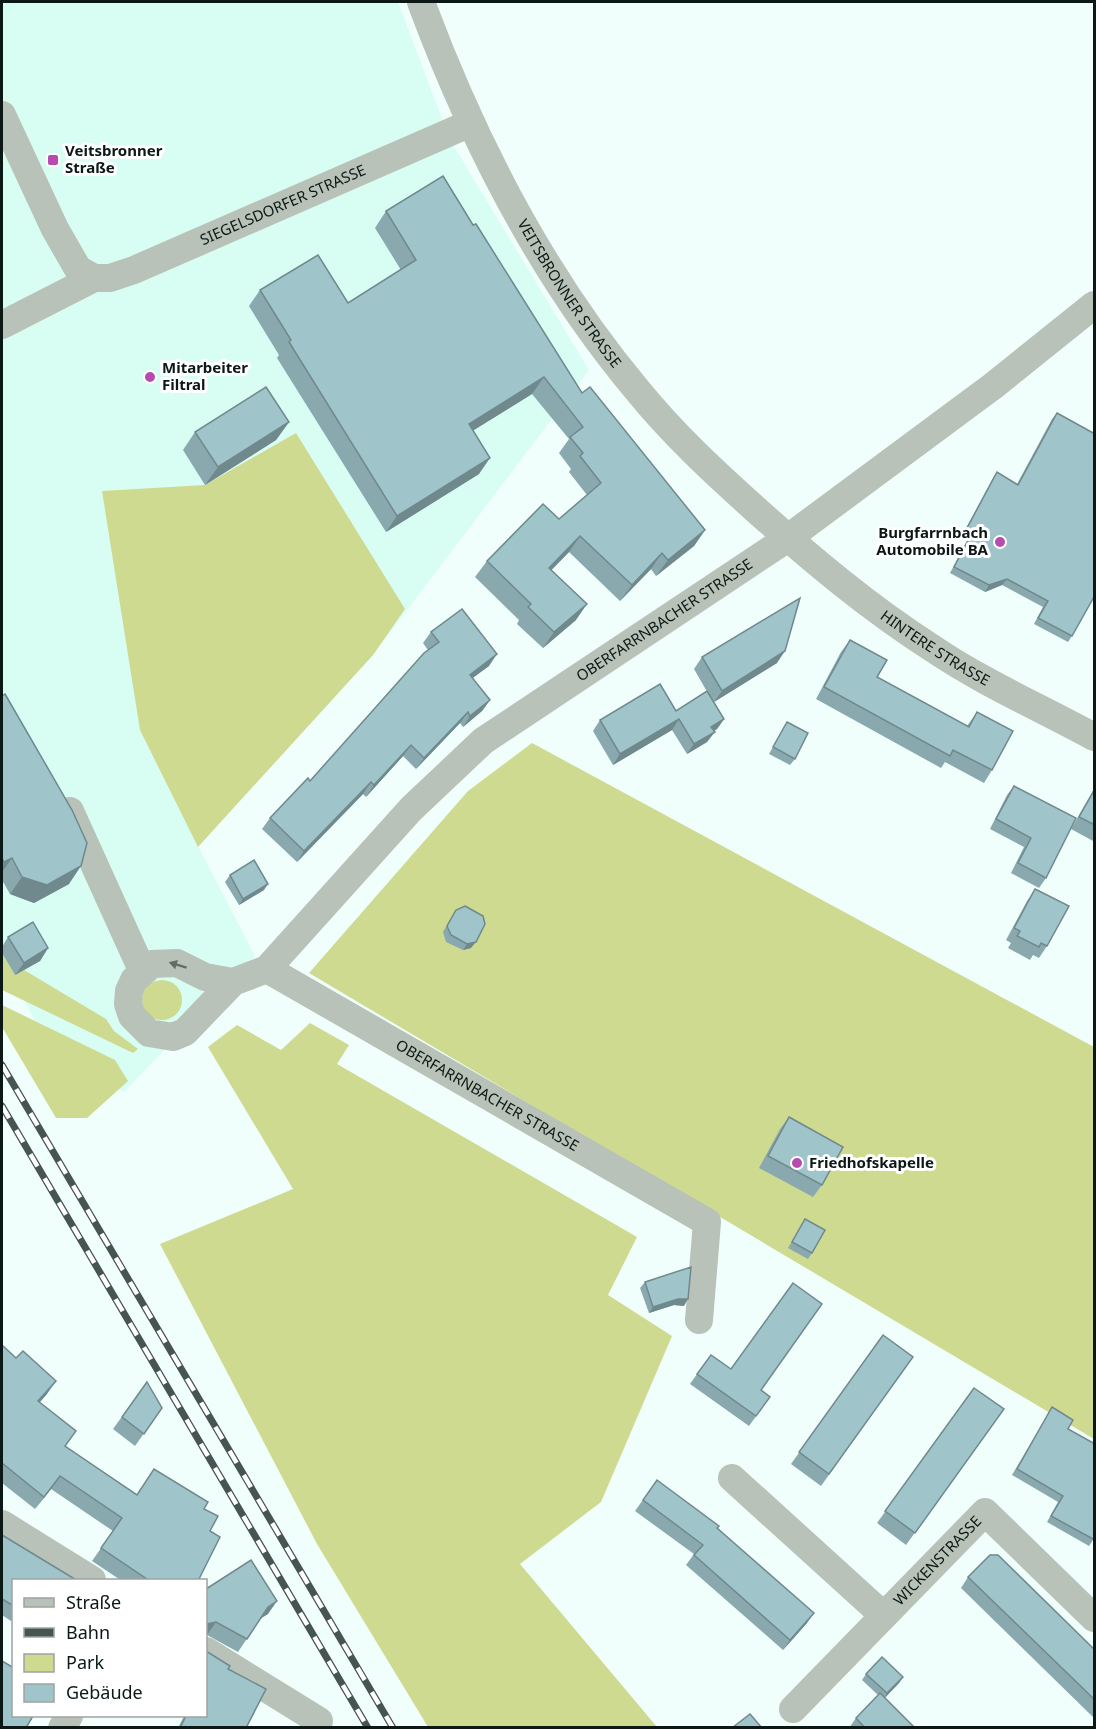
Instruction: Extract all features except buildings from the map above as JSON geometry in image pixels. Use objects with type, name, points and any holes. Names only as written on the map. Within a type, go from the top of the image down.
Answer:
[{"type":"street","name":"VEITSBRONNER STRASSE","points":[[421,2],[471,123],[531,234],[581,316],[637,391],[693,453],[788,538]]},
{"type":"street","points":[[2,115],[59,237],[78,269],[94,278]]},
{"type":"street","name":"SIEGELSDORFER STRASSE","points":[[2,325],[94,278],[110,278],[134,270],[471,123]]},
{"type":"street","name":"OBERFARRNBACHER STRASSE","points":[[142,970],[129,991],[132,1016],[144,1029],[161,1037],[173,1037],[185,1032],[233,982],[267,969],[411,808],[483,741],[788,538],[993,386],[1095,305]]},
{"type":"street","name":"HINTERE STRASSE","points":[[788,538],[863,601],[934,650],[1095,737]]},
{"type":"street","points":[[69,809],[142,970],[152,964],[177,963],[205,977],[233,982]]},
{"type":"street","name":"OBERFARRNBACHER STRASSE","points":[[267,969],[707,1222],[699,1320]]},
{"type":"street","name":"WICKENSTRASSE","points":[[732,1478],[883,1615]]},
{"type":"street","name":"WICKENSTRASSE","points":[[793,1709],[985,1512],[1095,1618]]},
{"type":"street","points":[[2,1524],[89,1579]]},
{"type":"street","points":[[207,1652],[319,1721]]},
{"type":"shaded area","points":[[2,2],[398,2],[450,140],[589,370],[373,655],[198,846],[255,956],[124,1092],[54,1061],[2,954]]},
{"type":"green space","points":[[296,433],[405,609],[373,655],[198,847],[140,730],[102,491],[205,485]]},
{"type":"green space","points":[[532,743],[1094,1047],[1094,1439],[309,973],[468,791]]},
{"type":"green space","points":[[2,953],[15,975],[24,970],[106,1019],[114,1031],[138,1049],[133,1053],[2,990]]},
{"type":"green space","points":[[162,980],[170,981],[176,986],[181,992],[181,1008],[176,1014],[170,1019],[162,1020],[154,1019],[148,1014],[143,1008],[142,1000],[143,992],[148,986],[154,981]]},
{"type":"green space","points":[[2,1005],[115,1060],[128,1081],[87,1118],[56,1118],[2,1027]]},
{"type":"green space","points":[[310,1023],[349,1045],[337,1064],[637,1237],[608,1295],[672,1336],[601,1502],[520,1564],[657,1727],[428,1727],[317,1544],[160,1244],[293,1189],[208,1047],[237,1025],[281,1050]]},
{"type":"railway","points":[[2,1065],[393,1728]]},
{"type":"railway","points":[[2,1106],[368,1728]]},
{"type":"place","name":"Veitsbronner Straße","points":[[53,160]]},
{"type":"place","name":"Mitarbeiter Filtral","points":[[150,377]]},
{"type":"place","name":"Burgfarrnbach Automobile BA","points":[[1000,542]]},
{"type":"place","name":"Friedhofskapelle","points":[[797,1163]]}]
